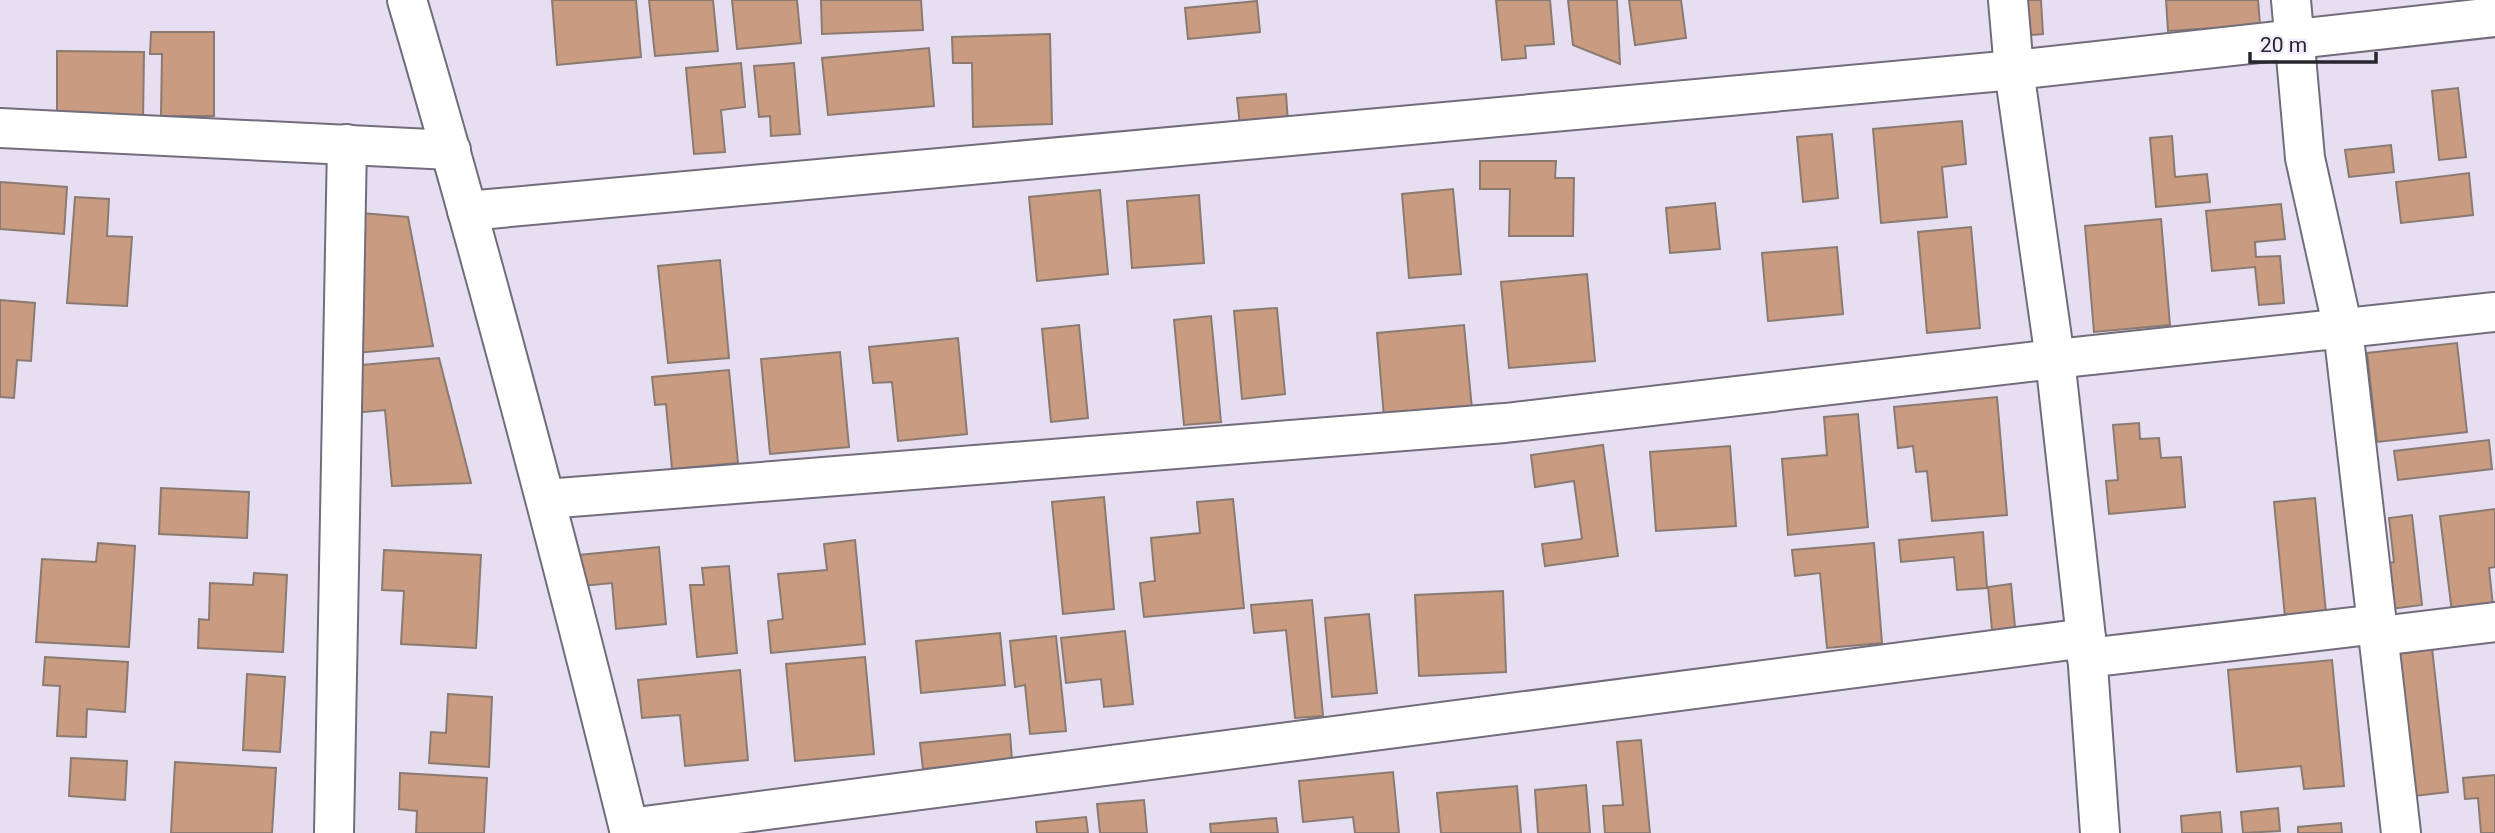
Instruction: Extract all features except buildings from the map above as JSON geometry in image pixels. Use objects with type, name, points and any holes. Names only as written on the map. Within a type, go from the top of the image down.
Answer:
[{"type":"street","points":[[407,0],[451,150],[546,499],[629,830],[2087,648],[2495,622]]},
{"type":"street","points":[[2008,0],[2014,70],[2055,359],[2087,648],[2100,833]]},
{"type":"street","points":[[2291,0],[2305,158],[2343,329],[2401,833]]},
{"type":"street","points":[[467,211],[2014,70],[2495,17]]},
{"type":"street","points":[[0,128],[451,150]]},
{"type":"street","points":[[334,833],[347,144]]},
{"type":"street","points":[[546,499],[1506,423],[2055,359],[2495,312]]}]
